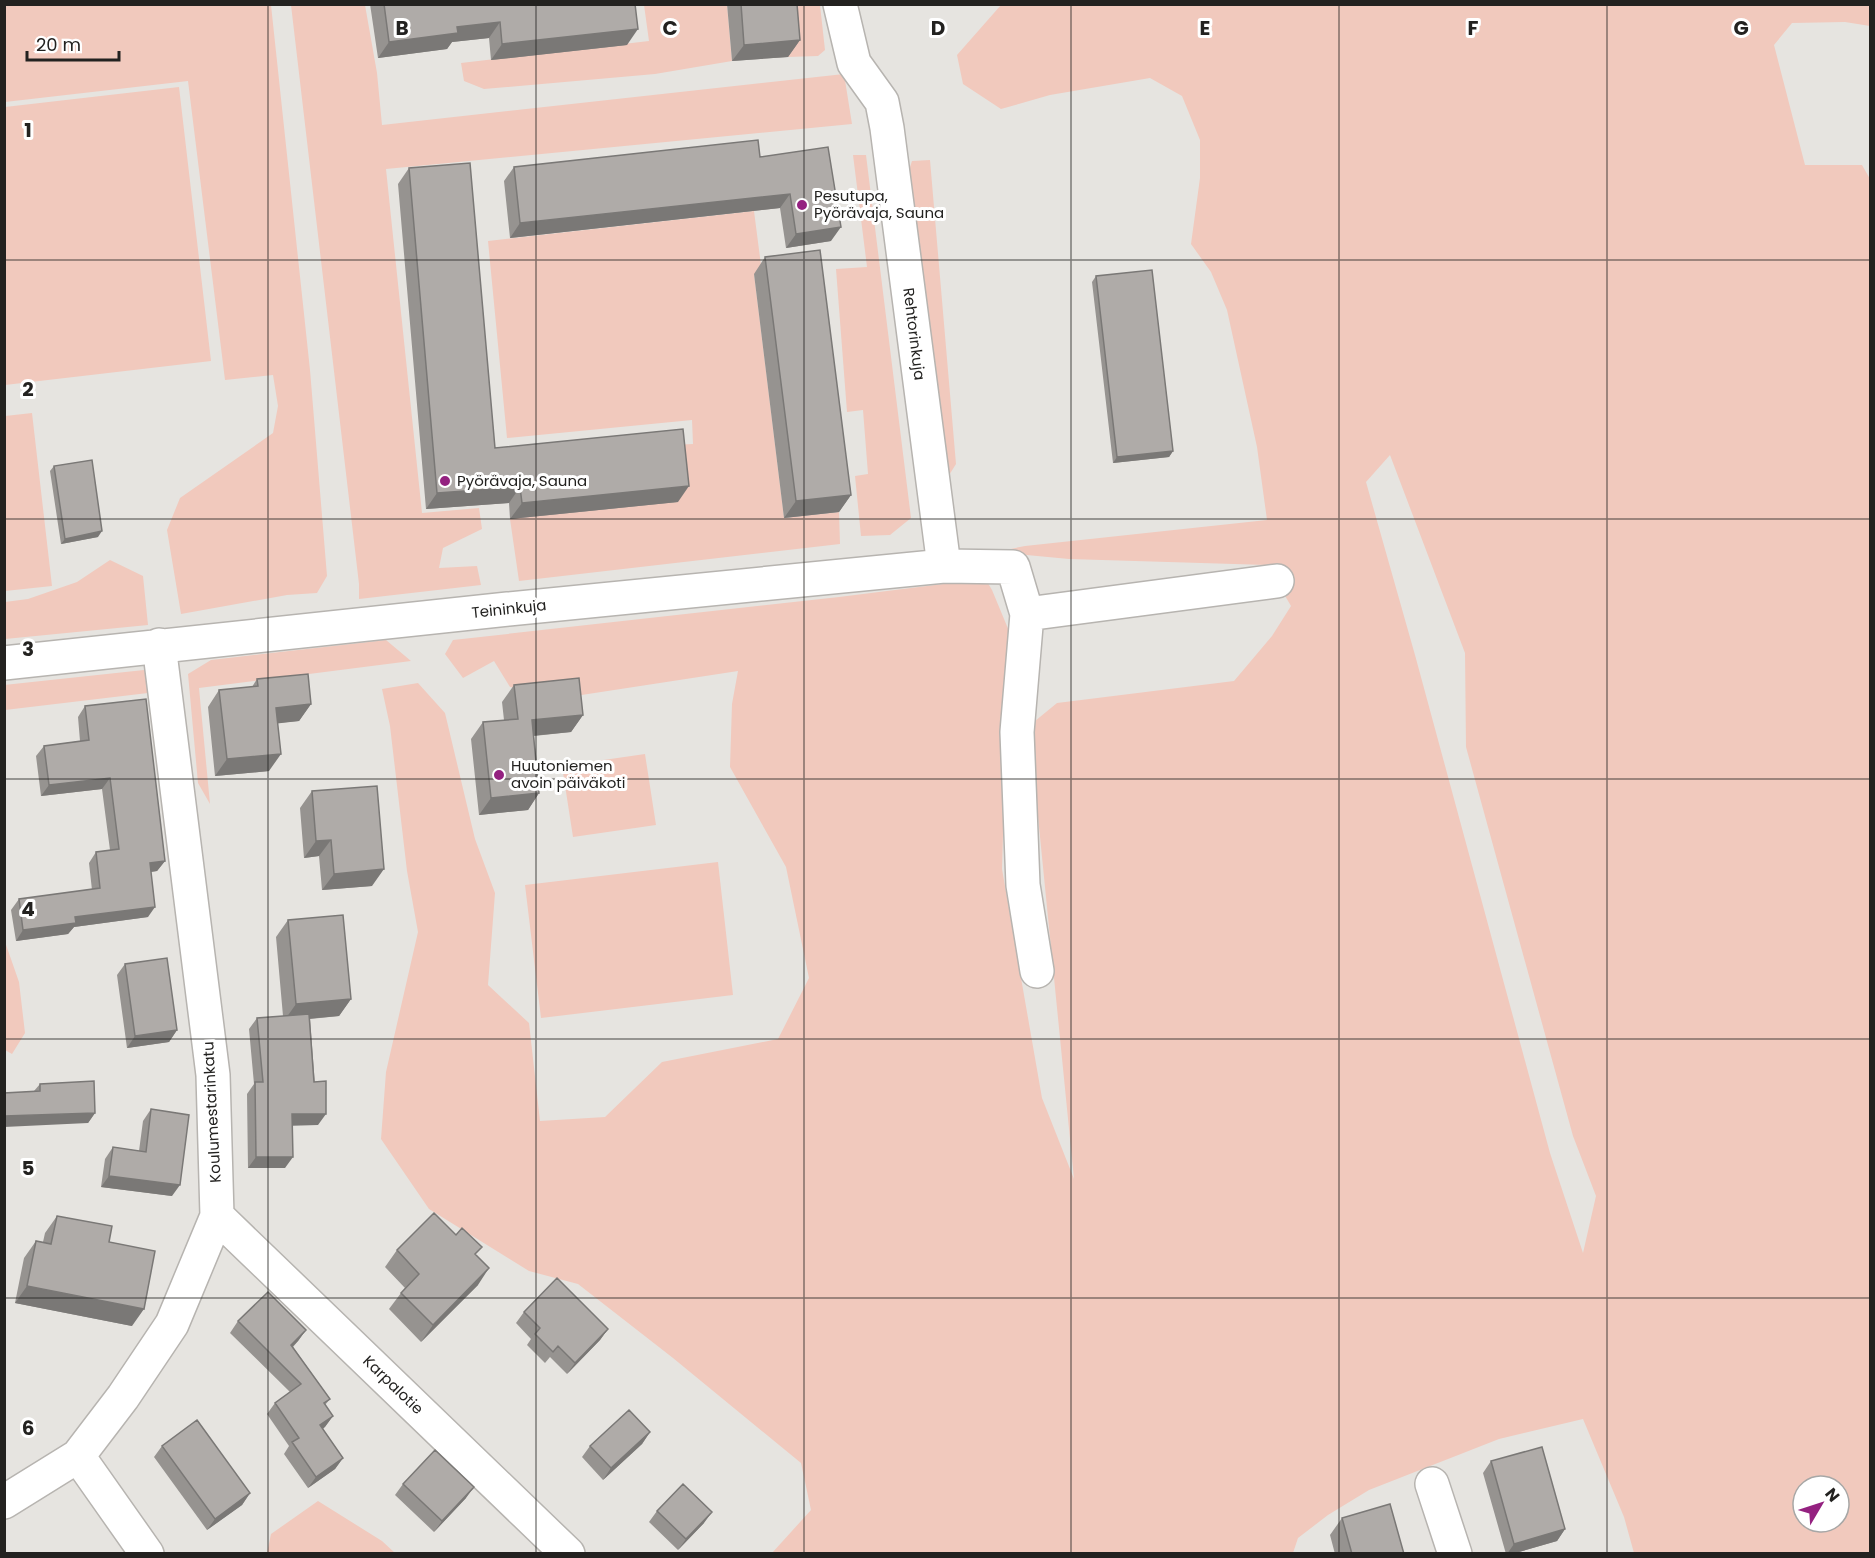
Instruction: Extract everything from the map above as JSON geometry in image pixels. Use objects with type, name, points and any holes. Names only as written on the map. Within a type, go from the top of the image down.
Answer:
[{"type":"street","name":"Rehtorinkuja","points":[[840,4],[854,63],[882,102],[944,566]]},
{"type":"street","name":"Teininkuja","points":[[4,663],[159,645],[944,566],[1013,567],[1028,614]]},
{"type":"street","points":[[1036,971],[1023,885],[1017,732],[1028,614],[1278,581]]},
{"type":"street","name":"Koulumestarinkatu","points":[[4,1502],[78,1456],[123,1397],[172,1324],[217,1216],[213,1075],[159,645]]},
{"type":"street","name":"Karpalotie","points":[[217,1216],[568,1554]]},
{"type":"street","points":[[78,1456],[147,1554]]},
{"type":"street","points":[[1432,1485],[1455,1554]]},
{"type":"shaded area","points":[[4,5],[271,5],[310,370],[327,576],[317,593],[287,595],[181,614],[167,530],[180,498],[273,433],[278,406],[273,375],[225,380],[188,81],[5,102]]},
{"type":"shaded area","points":[[291,5],[365,5],[377,73],[382,125],[844,74],[852,124],[386,169],[422,513],[479,508],[482,529],[443,548],[439,568],[477,566],[481,585],[359,599]]},
{"type":"shaded area","points":[[644,5],[727,5],[732,61],[655,74],[484,89],[464,81],[461,63],[649,41]]},
{"type":"shaded area","points":[[784,5],[820,5],[825,50],[818,56],[788,57]]},
{"type":"shaded area","points":[[1001,5],[1870,5],[1870,26],[1845,22],[1792,23],[1774,45],[1805,165],[1862,165],[1870,179],[1870,1553],[1634,1553],[1624,1517],[1583,1419],[1499,1439],[1369,1490],[1328,1515],[1298,1538],[1293,1553],[772,1553],[811,1510],[801,1463],[578,1284],[529,1271],[429,1209],[381,1139],[386,1072],[418,932],[407,871],[390,726],[382,689],[418,683],[445,713],[475,839],[495,893],[488,985],[529,1023],[540,1121],[605,1117],[662,1062],[778,1039],[809,978],[786,867],[730,767],[732,704],[738,671],[562,698],[510,687],[494,661],[463,678],[445,654],[453,640],[839,597],[951,583],[983,575],[992,590],[1009,631],[1002,869],[1042,1098],[1074,1179],[1029,726],[1057,703],[1234,681],[1272,636],[1291,606],[1267,565],[1069,559],[996,552],[1025,546],[1267,520],[1257,447],[1227,310],[1211,272],[1191,244],[1200,178],[1200,140],[1182,96],[1150,78],[1050,95],[1001,109],[963,84],[957,55]],"holes":[[[1390,455],[1465,653],[1466,747],[1573,1136],[1596,1196],[1583,1253],[1550,1153],[1366,482]]]},
{"type":"shaded area","points":[[179,87],[211,361],[5,385],[5,107]]},
{"type":"shaded area","points":[[853,155],[866,155],[911,518],[890,535],[861,536],[855,476],[868,474],[863,410],[847,412],[836,269],[867,267]]},
{"type":"shaded area","points":[[930,160],[956,464],[946,480],[905,182],[912,161]]},
{"type":"shaded area","points":[[754,211],[762,273],[754,274],[784,518],[839,512],[840,544],[519,581],[510,519],[672,445],[693,444],[692,420],[507,438],[488,241]]},
{"type":"shaded area","points":[[32,413],[52,586],[5,591],[5,416]]},
{"type":"shaded area","points":[[110,560],[143,576],[148,625],[5,639],[5,602],[28,599],[77,582]]},
{"type":"shaded area","points":[[386,640],[411,661],[199,688],[210,804],[198,783],[188,674],[211,660]]},
{"type":"shaded area","points":[[144,670],[155,682],[156,690],[148,693],[5,710],[4,685]]},
{"type":"shaded area","points":[[645,754],[656,825],[573,837],[562,766]]},
{"type":"shaded area","points":[[718,862],[733,995],[541,1018],[525,885]]},
{"type":"shaded area","points":[[4,939],[19,982],[25,1033],[12,1054],[5,1050]]},
{"type":"shaded area","points":[[318,1501],[382,1541],[395,1553],[267,1553],[271,1534]]},
{"type":"building","points":[[384,4],[635,4],[638,29],[502,44],[500,22],[457,27],[458,33],[389,42]]},
{"type":"building","points":[[741,4],[797,4],[800,40],[744,45]]},
{"type":"building","points":[[758,140],[760,157],[828,147],[841,227],[796,234],[790,194],[520,223],[514,167]]},
{"type":"building","points":[[470,163],[495,448],[683,429],[689,486],[522,503],[520,487],[437,493],[409,168]]},
{"type":"building","points":[[820,250],[851,495],[796,501],[765,257]]},
{"type":"building","points":[[1152,270],[1173,451],[1117,457],[1096,276]]},
{"type":"building","points":[[92,460],[102,531],[65,539],[54,466]]},
{"type":"building","points":[[308,674],[311,704],[276,708],[281,754],[227,759],[219,690],[258,686],[257,679]]},
{"type":"building","points":[[579,678],[583,715],[532,720],[539,793],[491,798],[483,722],[518,719],[514,685]]},
{"type":"building","points":[[146,699],[165,861],[150,863],[155,907],[75,917],[76,923],[23,930],[19,899],[100,888],[96,852],[119,849],[110,778],[49,785],[44,746],[89,740],[85,706]]},
{"type":"building","points":[[377,786],[384,869],[334,874],[331,840],[316,841],[312,791]]},
{"type":"building","points":[[343,915],[351,999],[296,1004],[288,920]]},
{"type":"building","points":[[167,958],[177,1030],[135,1036],[125,964]]},
{"type":"building","points":[[309,1014],[314,1082],[326,1081],[326,1114],[292,1114],[293,1157],[256,1157],[255,1082],[263,1082],[257,1018]]},
{"type":"building","points":[[94,1081],[95,1113],[4,1116],[4,1093],[40,1091],[40,1084]]},
{"type":"building","points":[[151,1109],[189,1115],[180,1185],[109,1176],[113,1147],[146,1152]]},
{"type":"building","points":[[434,1213],[456,1235],[462,1228],[482,1247],[475,1254],[489,1268],[433,1325],[401,1293],[419,1274],[397,1250]]},
{"type":"building","points":[[57,1216],[112,1226],[109,1242],[155,1251],[144,1309],[27,1286],[36,1241],[51,1244]]},
{"type":"building","points":[[557,1278],[608,1329],[575,1363],[558,1346],[553,1352],[535,1334],[540,1328],[524,1312]]},
{"type":"building","points":[[268,1292],[306,1330],[291,1345],[330,1399],[324,1403],[333,1416],[320,1425],[343,1458],[316,1477],[292,1442],[299,1438],[275,1403],[301,1384],[238,1321]]},
{"type":"building","points":[[629,1410],[650,1432],[611,1468],[590,1446]]},
{"type":"building","points":[[197,1420],[250,1493],[215,1519],[162,1446]]},
{"type":"building","points":[[1542,1447],[1565,1529],[1514,1544],[1491,1461]]},
{"type":"building","points":[[435,1450],[474,1487],[442,1521],[403,1484]]},
{"type":"building","points":[[683,1484],[712,1512],[686,1539],[657,1511]]},
{"type":"building","points":[[1390,1504],[1404,1554],[1352,1554],[1342,1518]]},
{"type":"place","name":"Pesutupa, Pyörävaja, Sauna","points":[[802,205]]},
{"type":"place","name":"Pyörävaja, Sauna","points":[[445,481]]},
{"type":"place","name":"Huutoniemen avoin päiväkoti","points":[[499,775]]}]
